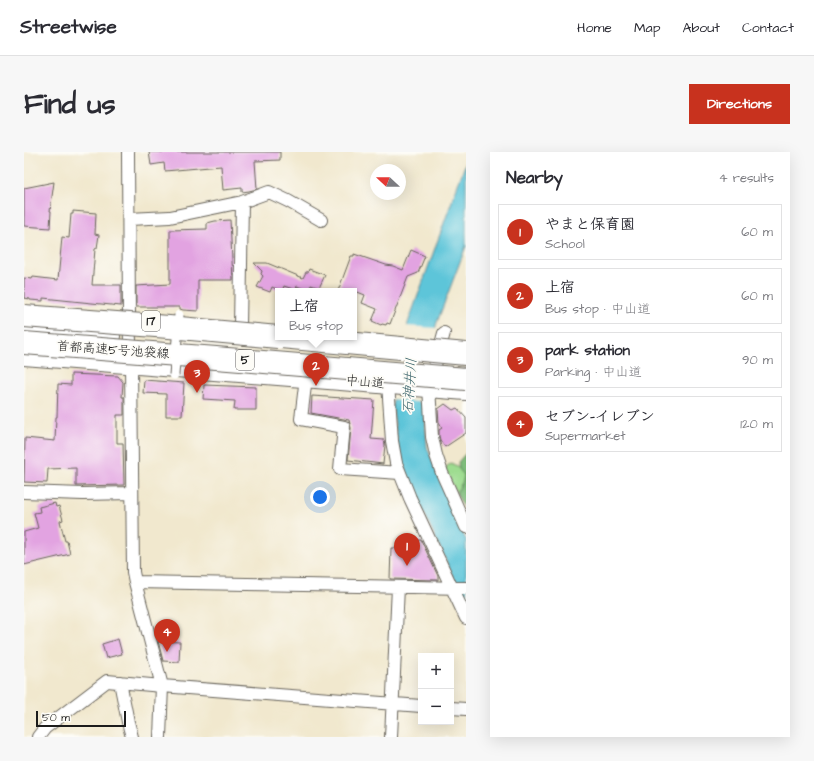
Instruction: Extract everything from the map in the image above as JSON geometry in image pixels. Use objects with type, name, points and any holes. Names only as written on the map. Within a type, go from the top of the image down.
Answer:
[{"type":"highway","name":"17","points":[[24,312],[275,330]]},
{"type":"highway","name":"首都高速5号池袋線","points":[[24,316],[275,337]]},
{"type":"highway","points":[[24,330],[225,345],[323,359],[403,368],[466,369]]},
{"type":"highway","points":[[357,336],[399,340],[441,339],[466,344]]},
{"type":"highway","points":[[314,340],[466,354]]},
{"type":"highway","name":"首都高速5号池袋線","points":[[24,343],[466,379]]},
{"type":"highway","points":[[131,363],[170,347],[466,369]]},
{"type":"highway","name":"中山道","points":[[24,355],[466,390]]},
{"type":"street","points":[[128,152],[133,568],[135,582],[162,686],[160,737]]},
{"type":"street","points":[[129,219],[170,217],[242,202],[269,192],[321,220]]},
{"type":"street","points":[[240,327],[242,202]]},
{"type":"street","points":[[174,375],[178,315]]},
{"type":"street","points":[[441,339],[429,387],[432,437],[442,473],[466,527]]},
{"type":"street","points":[[306,377],[301,419],[344,427],[340,469],[400,473]]},
{"type":"street","points":[[390,384],[392,442],[396,463],[410,498],[458,588],[466,618]]},
{"type":"street","points":[[24,492],[83,494],[132,493]]},
{"type":"street","points":[[135,582],[458,588]]},
{"type":"street","points":[[391,737],[398,587]]},
{"type":"street","points":[[38,737],[45,728],[107,681],[418,706]]},
{"type":"street","points":[[120,682],[132,737]]},
{"type":"street","points":[[454,708],[466,709]]},
{"type":"green space","points":[[466,453],[466,512],[456,493],[463,481],[464,475],[459,469],[458,462]]},
{"type":"green space","points":[[451,463],[466,471],[466,499],[455,491],[445,468]]},
{"type":"water","name":"石神井川","points":[[466,162],[466,246],[436,325],[424,406],[427,447],[449,504],[466,540],[466,605],[412,486],[399,451],[392,405],[408,323]]},
{"type":"pier","points":[[405,326],[437,328],[426,403],[392,399]]},
{"type":"building","points":[[149,152],[280,152],[280,160],[255,161],[257,189],[242,192],[242,188],[223,190],[221,166],[165,171],[164,163],[151,165]]},
{"type":"building","points":[[54,182],[50,211],[50,228],[24,226],[24,188]]},
{"type":"building","points":[[73,211],[96,213],[95,234],[99,235],[97,248],[95,249],[92,285],[121,285],[121,306],[43,298],[43,301],[24,298],[24,278],[32,279],[33,277],[58,280],[62,237],[69,238],[71,214],[73,214]]},
{"type":"building","points":[[230,220],[233,280],[198,280],[198,311],[183,310],[180,309],[180,307],[136,307],[136,286],[170,284],[170,230],[207,229],[207,223]]},
{"type":"building","points":[[411,250],[425,256],[418,273],[408,277],[390,324],[387,323],[386,325],[381,325],[372,321],[377,309],[362,303],[365,295],[357,292],[357,288],[339,288],[351,256],[354,256],[354,254],[403,270]]},
{"type":"building","points":[[254,263],[267,263],[303,278],[309,269],[325,275],[319,288],[311,285],[310,288],[302,288],[297,286],[296,288],[290,288],[284,286],[283,288],[272,287],[270,292],[257,287],[263,276],[261,274],[262,271]]},
{"type":"building","points":[[71,374],[118,376],[123,382],[122,397],[124,397],[124,415],[117,415],[117,443],[123,443],[124,485],[76,486],[76,468],[48,469],[47,483],[24,482],[25,438],[55,441],[58,384],[71,385]]},
{"type":"building","points":[[144,380],[184,383],[182,416],[166,416],[166,394],[143,393]]},
{"type":"building","points":[[204,385],[256,387],[256,410],[234,410],[235,401],[203,399]]},
{"type":"building","points":[[312,396],[374,400],[371,439],[384,440],[385,445],[383,464],[348,460],[351,428],[349,420],[311,413]]},
{"type":"building","points":[[445,404],[453,410],[457,408],[466,418],[466,433],[445,447],[439,436],[439,430],[442,428],[439,423],[438,409]]},
{"type":"building","points":[[55,503],[56,507],[59,506],[63,520],[60,521],[70,554],[24,565],[24,532],[38,528],[34,513],[40,512],[39,507]]},
{"type":"building","points":[[421,540],[438,576],[438,580],[390,579],[391,548],[408,548],[408,541]]},
{"type":"building","points":[[118,639],[122,654],[106,658],[102,644]]},
{"type":"building","points":[[158,641],[180,642],[179,662],[163,661]]},
{"type":"place","name":"上宿","points":[[316,386]]},
{"type":"place","name":"park station","points":[[197,393]]},
{"type":"place","name":"やまと保育園","points":[[407,566]]},
{"type":"place","name":"セブン-イレブン","points":[[167,652]]}]
